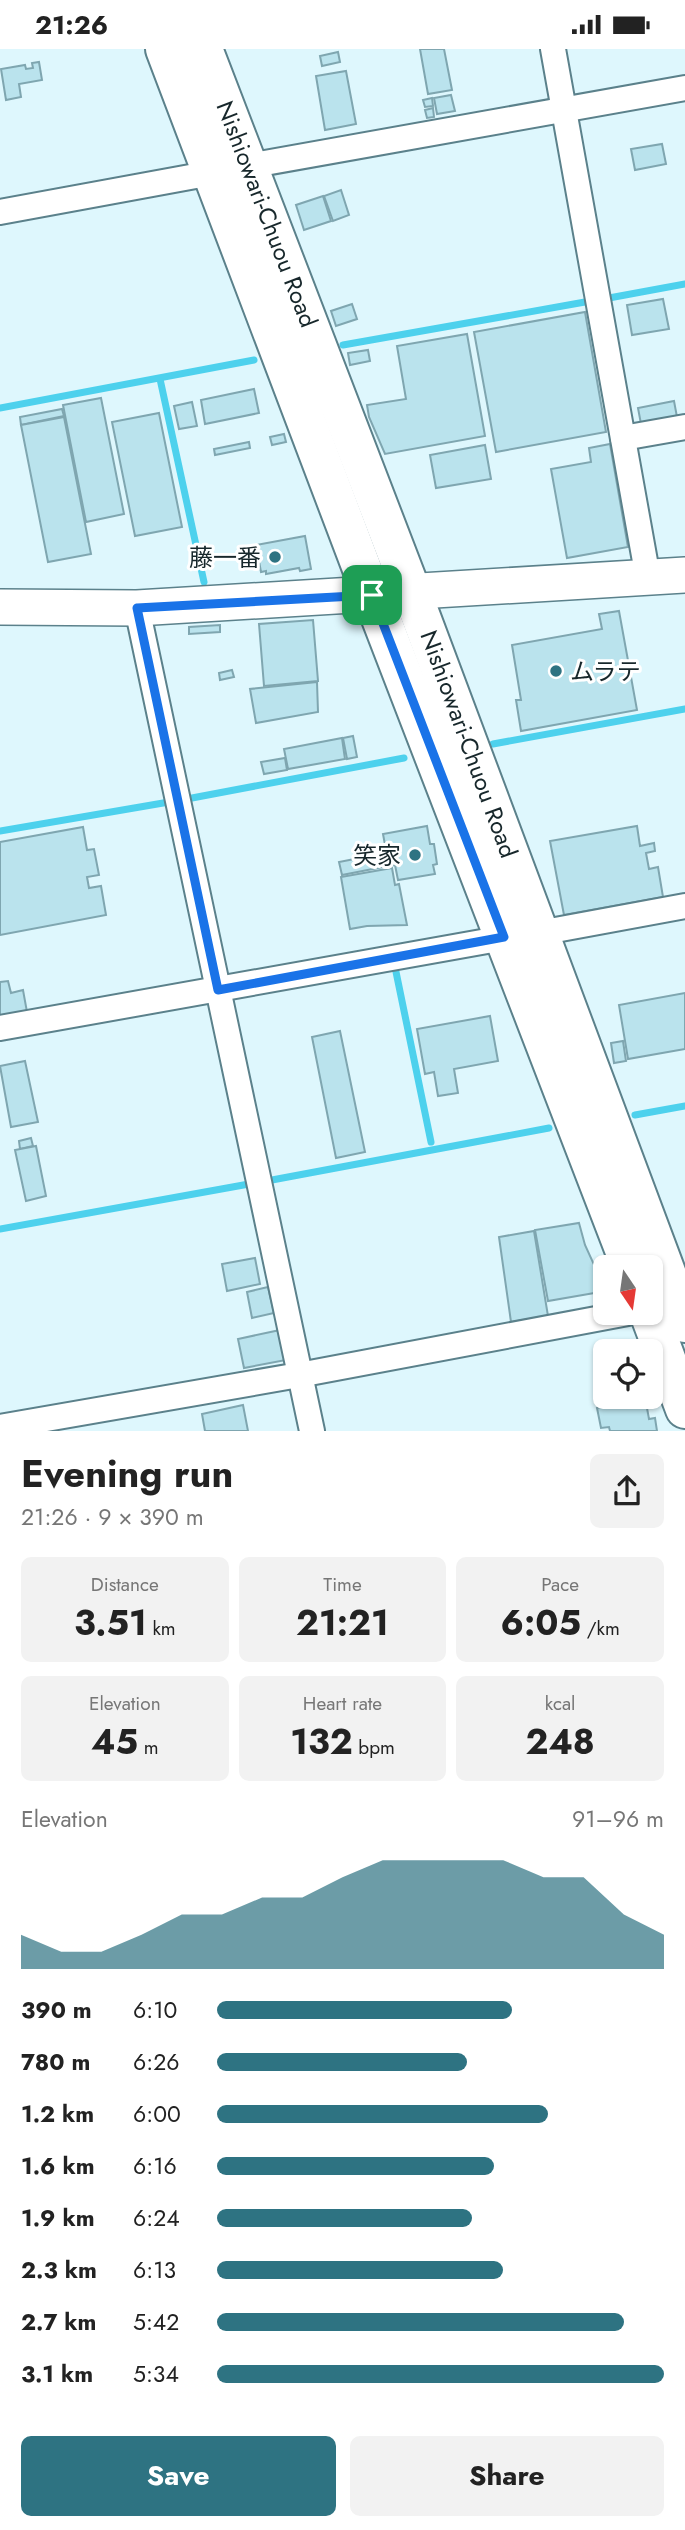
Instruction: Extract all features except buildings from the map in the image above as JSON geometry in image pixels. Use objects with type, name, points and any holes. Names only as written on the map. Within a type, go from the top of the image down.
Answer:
[{"type":"main road","name":"Nishiowari-Chuou Road","points":[[165,49],[230,169],[412,593],[627,1255]]},
{"type":"main road","name":"Nishiowari-Chuou Road","points":[[203,49],[230,169],[372,595],[521,935],[674,1312],[685,1409]]},
{"type":"main road","points":[[0,607],[137,608],[685,575]]},
{"type":"street","points":[[553,49],[648,578]]},
{"type":"street","points":[[0,212],[685,88]]},
{"type":"street","points":[[623,438],[685,427]]},
{"type":"street","points":[[137,608],[312,1431]]},
{"type":"street","points":[[0,1028],[685,906]]},
{"type":"street","points":[[0,1427],[299,1375],[593,1320]]},
{"type":"waterway","points":[[609,298],[685,284]]},
{"type":"waterway","points":[[343,345],[585,302]]},
{"type":"waterway","points":[[0,408],[254,360]]},
{"type":"waterway","points":[[160,379],[204,582]]},
{"type":"waterway","points":[[493,744],[685,709]]},
{"type":"waterway","points":[[192,798],[404,758]]},
{"type":"waterway","points":[[0,831],[169,802]]},
{"type":"waterway","points":[[395,967],[431,1142]]},
{"type":"waterway","points":[[635,1115],[685,1106]]},
{"type":"waterway","points":[[272,1180],[549,1128]]},
{"type":"waterway","points":[[0,1229],[249,1184]]},
{"type":"place","name":"藤一番","points":[[275,557]]},
{"type":"place","name":"ムラテ","points":[[556,671]]},
{"type":"place","name":"笑家","points":[[415,855]]},
{"type":"route","points":[[372,595],[504,937],[218,990],[137,608],[372,595]]}]
